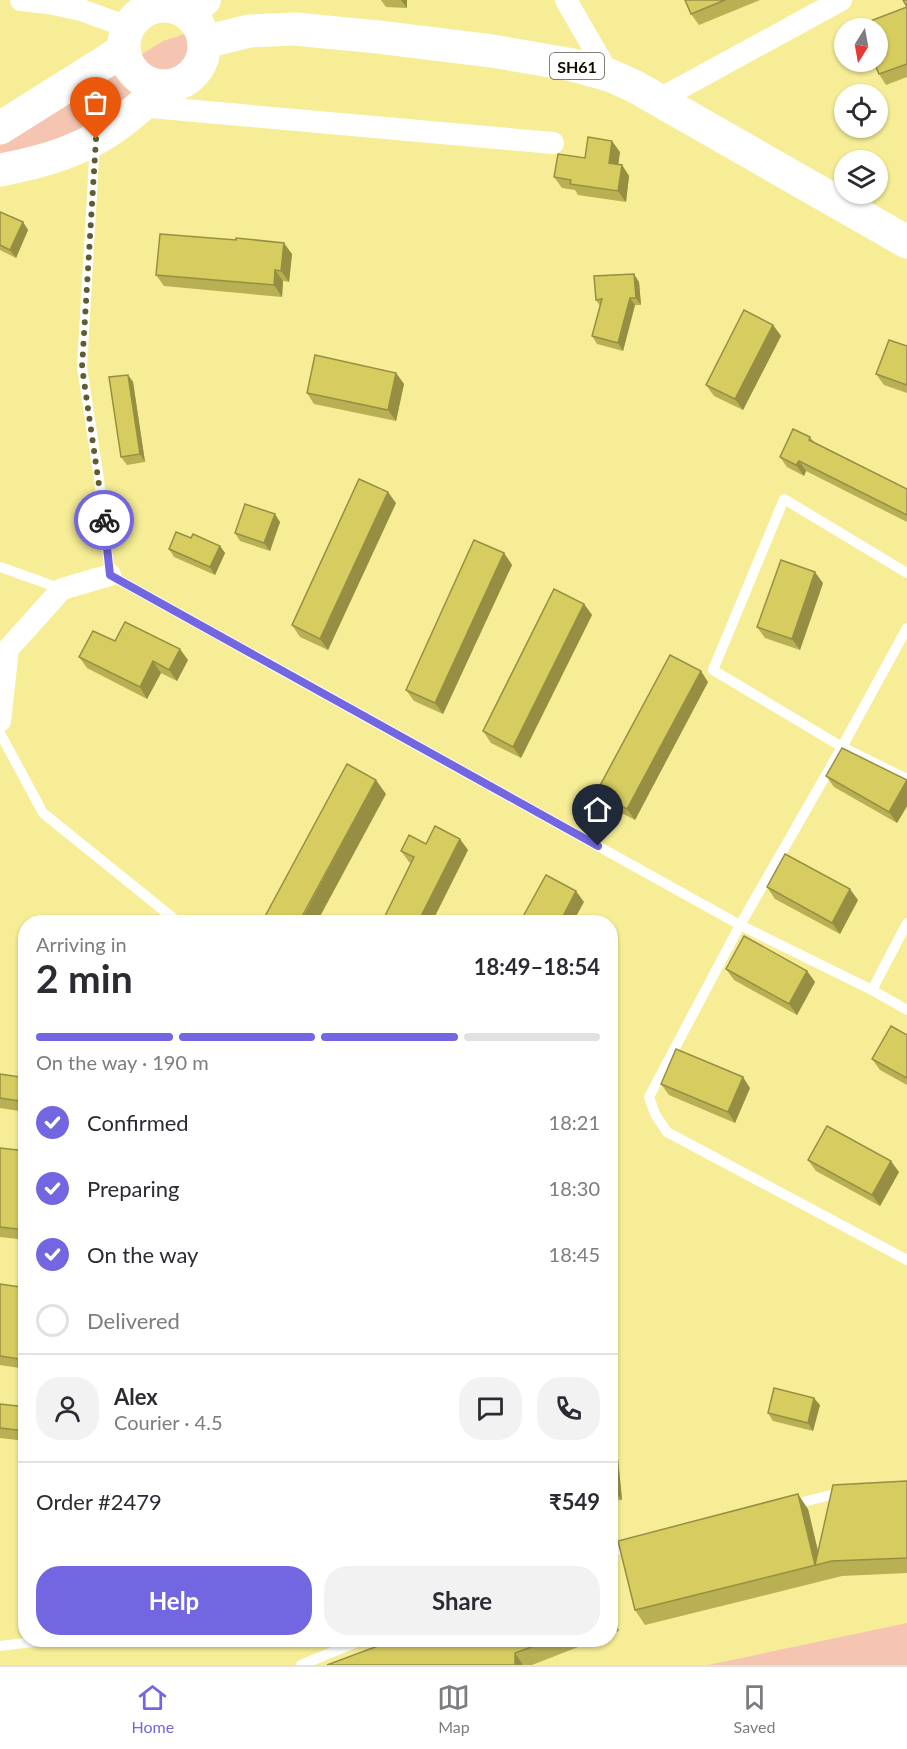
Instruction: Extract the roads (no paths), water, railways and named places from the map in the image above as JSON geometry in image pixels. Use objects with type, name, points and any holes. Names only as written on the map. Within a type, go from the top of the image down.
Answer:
[{"type":"main road","points":[[0,170],[60,156],[96,139],[123,121],[152,96],[185,81],[194,74],[201,64],[205,42],[196,21],[197,7],[154,6],[135,18],[126,39],[126,61],[132,71],[151,84],[152,96]]},
{"type":"main road","name":"SH61","points":[[205,42],[249,31],[295,29],[492,51],[573,65],[609,75],[634,86],[907,242]]},
{"type":"main road","points":[[0,128],[126,39]]},
{"type":"street","points":[[21,0],[81,10],[126,39]]},
{"type":"street","points":[[566,0],[609,75]]},
{"type":"street","points":[[658,100],[841,0]]},
{"type":"street","points":[[152,96],[553,143]]},
{"type":"street","points":[[0,721],[8,649],[62,589],[110,575]]},
{"type":"lane","points":[[96,139],[82,367],[99,479],[110,575],[740,925],[872,990],[907,1010]]},
{"type":"lane","points":[[907,573],[784,499],[713,670],[842,747],[907,779]]},
{"type":"lane","points":[[0,567],[62,589]]},
{"type":"lane","points":[[907,628],[740,925],[649,1097],[655,1114],[667,1132],[907,1260]]},
{"type":"lane","points":[[0,733],[43,813],[169,915]]},
{"type":"lane","points":[[872,990],[907,923]]},
{"type":"lane","points":[[782,1507],[850,1490]]},
{"type":"lane","points":[[618,1550],[645,1543]]},
{"type":"lane","points":[[0,1646],[18,1644]]},
{"type":"lane","points":[[301,1665],[345,1647]]}]
